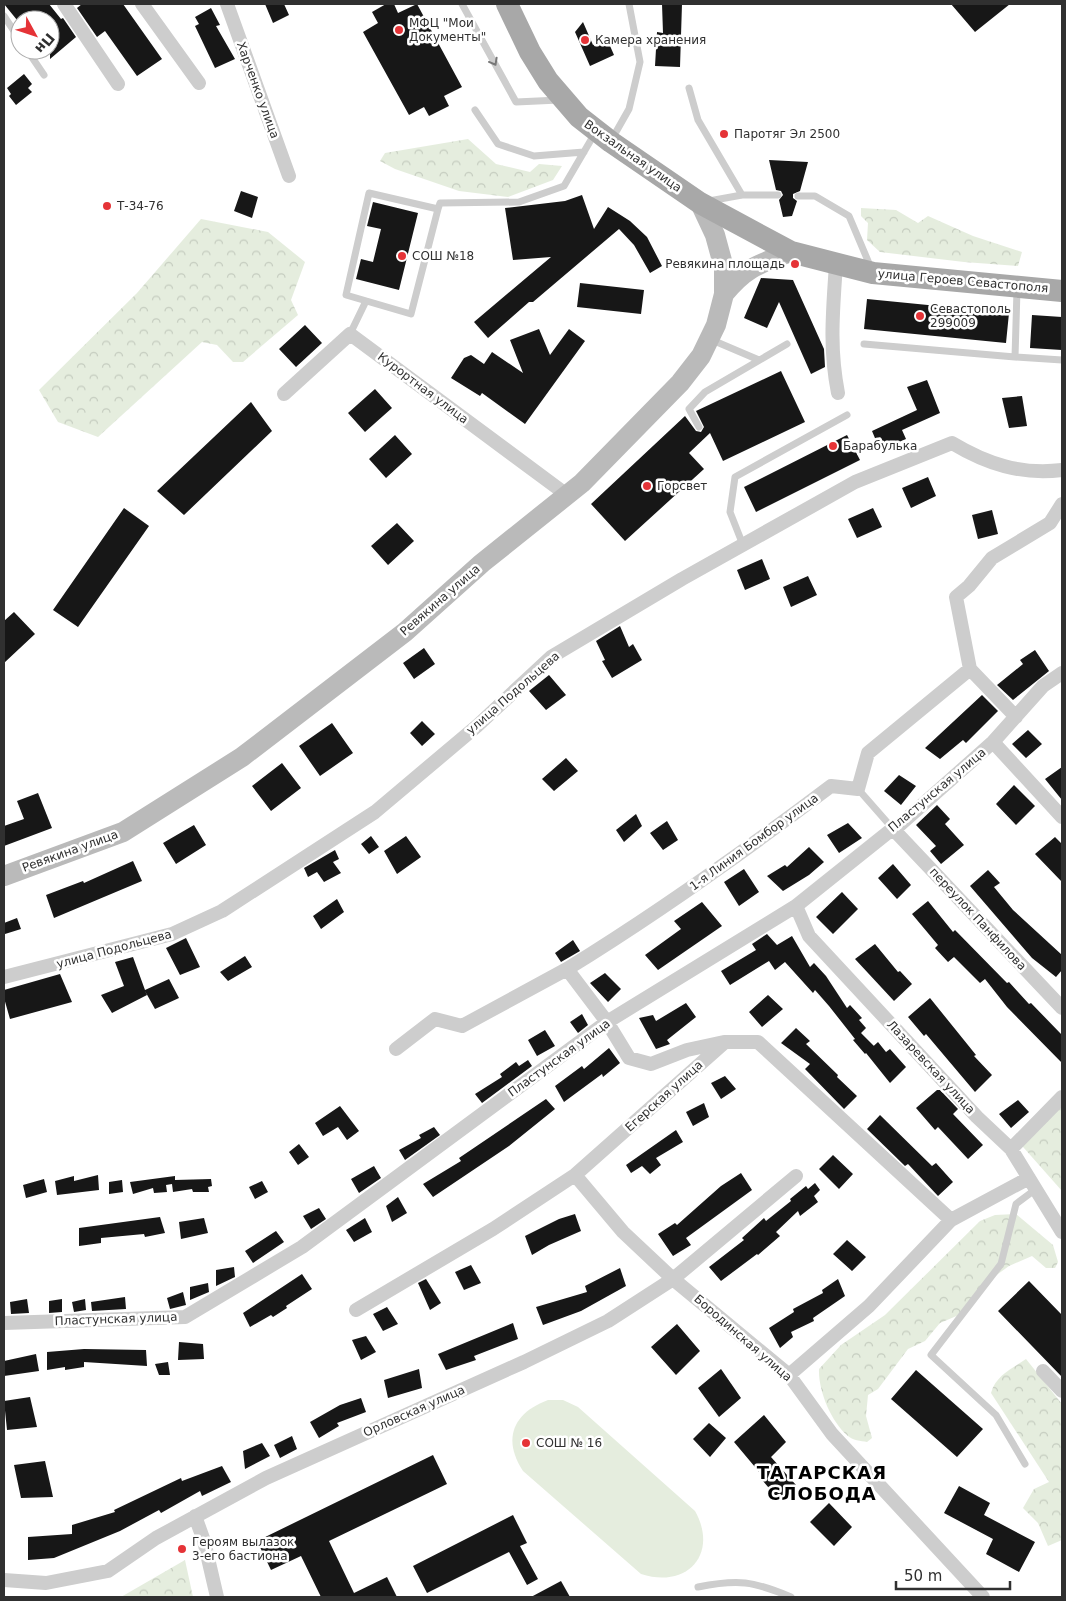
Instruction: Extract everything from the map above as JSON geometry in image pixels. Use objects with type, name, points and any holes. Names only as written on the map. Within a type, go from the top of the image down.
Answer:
[{"type":"main road","name":"Вокзальная улица","points":[[507,4],[530,52],[562,100],[603,136],[700,202]]},
{"type":"main road","name":"улица Героев Севастополя","points":[[700,202],[790,252],[836,264],[873,273],[1062,291]]},
{"type":"main road","name":"Ревякина улица","points":[[4,876],[123,832],[242,757],[405,632],[482,563],[582,483],[680,383],[701,356],[716,325],[724,294],[724,268],[719,248],[700,202]]},
{"type":"main road","points":[[724,294],[739,276],[756,265],[790,252]]},
{"type":"street","points":[[64,4],[118,84]]},
{"type":"street","points":[[142,4],[199,83]]},
{"type":"street","name":"Харченко улица","points":[[227,4],[289,176]]},
{"type":"street","points":[[836,264],[832,361],[838,393]]},
{"type":"street","points":[[284,394],[350,334]]},
{"type":"street","name":"Курортная улица","points":[[350,334],[567,495]]},
{"type":"street","name":"улица Подольцева","points":[[4,976],[172,934],[222,911],[375,812],[476,726],[551,657],[855,482],[952,443],[977,458],[1004,466],[1037,473],[1062,470]]},
{"type":"street","points":[[1016,717],[970,669],[956,597],[970,586],[992,558],[1050,523],[1062,504]]},
{"type":"street","points":[[858,789],[868,753],[970,669]]},
{"type":"street","name":"Пластунская улица","points":[[4,1323],[185,1317],[302,1247],[607,1022],[796,906],[891,830],[894,830],[993,742],[1043,686],[1062,673]]},
{"type":"street","points":[[993,742],[1062,817]]},
{"type":"street","name":"1-я Линия Бомбор улица","points":[[396,1049],[435,1019],[462,1026],[567,970],[637,926],[736,858],[831,786],[858,789]]},
{"type":"street","name":"переулок Панфилова","points":[[894,830],[1062,1008]]},
{"type":"street","name":"Лазаревская улица","points":[[796,906],[810,936],[977,1117],[1011,1150],[1062,1232]]},
{"type":"street","points":[[567,970],[607,1022],[629,1058],[651,1064],[688,1050],[725,1042],[758,1042],[951,1220]]},
{"type":"street","name":"Егерская улица","points":[[356,1310],[493,1229],[576,1175],[725,1042]]},
{"type":"street","points":[[1011,1150],[1062,1097]]},
{"type":"street","name":"Бородинская улица","points":[[576,1175],[623,1232],[673,1279],[789,1375],[832,1434],[983,1597]]},
{"type":"street","name":"Орловская улица","points":[[4,1580],[46,1583],[108,1571],[156,1538],[266,1478],[524,1362],[608,1321],[673,1279],[796,1176]]},
{"type":"street","points":[[789,1375],[869,1306],[951,1220],[1032,1184]]},
{"type":"street","points":[[1043,1372],[1062,1391]]},
{"type":"street","points":[[195,1516],[204,1541],[217,1597]]},
{"type":"lane","points":[[462,4],[516,102],[562,100]]},
{"type":"lane","points":[[438,209],[369,193],[346,295],[411,314],[440,203],[519,202],[564,186],[584,152],[603,136],[629,109],[640,62],[629,4]]},
{"type":"lane","points":[[34,60],[44,75]]},
{"type":"lane","points":[[689,88],[698,120],[742,195]]},
{"type":"lane","points":[[475,110],[498,144],[534,156],[584,152]]},
{"type":"lane","points":[[700,202],[742,195],[778,195]]},
{"type":"lane","points":[[798,196],[815,196],[849,216],[873,273]]},
{"type":"lane","points":[[1015,357],[1017,287]]},
{"type":"lane","points":[[350,334],[366,301]]},
{"type":"lane","points":[[709,339],[759,360]]},
{"type":"lane","points":[[699,427],[689,409],[705,392],[787,344]]},
{"type":"lane","points":[[864,344],[1062,360]]},
{"type":"lane","points":[[743,545],[730,512],[735,477],[848,415]]},
{"type":"lane","points":[[858,789],[894,830]]},
{"type":"lane","points":[[1026,1464],[996,1415],[931,1355],[1001,1264],[1016,1204],[1032,1184]]},
{"type":"lane","points":[[698,1587],[729,1581],[760,1584],[791,1597]]},
{"type":"green space","points":[[468,139],[496,164],[530,172],[539,164],[562,166],[553,180],[508,197],[459,191],[395,169],[380,161],[385,153]]},
{"type":"green space","points":[[861,208],[896,210],[918,223],[928,216],[973,236],[1022,252],[1018,266],[880,252],[867,240],[868,223],[861,216]]},
{"type":"green space","points":[[201,219],[268,232],[305,262],[291,300],[298,315],[243,362],[233,362],[217,345],[202,342],[98,437],[58,422],[39,390],[137,293]]},
{"type":"green space","points":[[1062,1097],[1062,1191],[1016,1139]]},
{"type":"green space","points":[[1016,1214],[1053,1245],[1058,1262],[1055,1268],[1046,1268],[1032,1256],[1009,1266],[991,1279],[966,1312],[940,1323],[925,1341],[908,1349],[878,1389],[868,1395],[866,1416],[872,1438],[867,1442],[850,1437],[836,1423],[831,1414],[823,1396],[819,1369],[841,1345],[885,1315],[980,1221],[995,1215]]},
{"type":"green space","points":[[1026,1359],[1062,1404],[1062,1540],[1048,1546],[1038,1523],[1023,1508],[1034,1489],[1049,1482],[991,1393],[1001,1377]]},
{"type":"green space","points":[[548,1400],[563,1400],[578,1407],[695,1511],[701,1527],[703,1541],[701,1554],[685,1572],[672,1577],[641,1574],[523,1471],[513,1448],[514,1428],[526,1412]]},
{"type":"green space","points":[[185,1560],[193,1597],[121,1597]]},
{"type":"building","points":[[4,4],[49,4],[54,10],[10,10]]},
{"type":"building","points":[[82,4],[123,4],[162,59],[137,76],[105,31],[97,37],[77,8]]},
{"type":"building","points":[[265,4],[284,4],[289,15],[273,23]]},
{"type":"building","points":[[386,4],[394,4],[398,13],[417,4],[462,87],[444,96],[449,106],[429,116],[424,107],[409,115],[363,32],[378,23],[372,12]]},
{"type":"building","points":[[662,4],[682,4],[680,67],[655,66],[657,32],[663,33]]},
{"type":"building","points":[[951,4],[1010,4],[975,32]]},
{"type":"building","points":[[211,8],[220,25],[216,26],[235,59],[215,68],[195,26],[199,24],[195,17]]},
{"type":"building","points":[[60,18],[63,18],[76,37],[60,51]]},
{"type":"building","points":[[583,22],[593,45],[607,39],[614,55],[590,66],[575,32]]},
{"type":"building","points":[[24,74],[32,84],[28,88],[32,92],[16,105],[9,96],[11,94],[7,88]]},
{"type":"building","points":[[769,160],[808,162],[800,191],[793,194],[793,198],[797,201],[792,216],[783,217],[779,200],[783,195],[781,191],[776,190]]},
{"type":"building","points":[[241,191],[258,197],[252,218],[234,211]]},
{"type":"building","points":[[582,195],[594,229],[608,207],[630,221],[647,237],[662,266],[650,273],[634,245],[619,229],[488,338],[474,322],[551,257],[513,260],[505,208],[565,201]]},
{"type":"building","name":"СОШ №18","points":[[373,202],[418,213],[399,290],[356,279],[361,259],[373,262],[381,229],[367,226]]},
{"type":"building","points":[[761,278],[793,280],[824,349],[825,367],[811,374],[779,302],[767,328],[744,318]]},
{"type":"building","points":[[580,283],[644,290],[641,314],[577,307]]},
{"type":"building","points":[[867,299],[1009,313],[1006,343],[864,329]]},
{"type":"building","points":[[1032,315],[1062,317],[1062,350],[1030,348]]},
{"type":"building","points":[[305,325],[322,343],[296,367],[279,349]]},
{"type":"building","points":[[539,329],[550,355],[569,329],[585,341],[525,424],[482,393],[480,396],[451,378],[464,358],[471,355],[484,364],[492,352],[523,373],[510,340]]},
{"type":"building","points":[[781,371],[805,422],[723,461],[710,433],[689,453],[704,469],[625,541],[591,504],[685,416],[696,431],[701,432],[704,427],[696,411]]},
{"type":"building","points":[[927,380],[940,413],[902,430],[906,439],[880,450],[872,431],[917,410],[907,387]]},
{"type":"building","points":[[375,389],[392,408],[365,432],[348,413]]},
{"type":"building","points":[[1022,396],[1027,426],[1009,428],[1002,398]]},
{"type":"building","points":[[251,402],[272,431],[184,515],[157,491]]},
{"type":"building","points":[[395,435],[412,454],[386,478],[369,459]]},
{"type":"building","points":[[847,435],[860,460],[756,512],[744,487]]},
{"type":"building","points":[[928,477],[936,496],[911,508],[902,488]]},
{"type":"building","points":[[124,508],[149,526],[78,627],[53,610]]},
{"type":"building","points":[[873,508],[882,527],[857,538],[848,519]]},
{"type":"building","points":[[992,510],[998,534],[978,539],[972,515]]},
{"type":"building","points":[[397,523],[414,541],[388,565],[371,546]]},
{"type":"building","points":[[762,559],[770,579],[745,590],[737,570]]},
{"type":"building","points":[[808,576],[817,595],[791,607],[783,587]]},
{"type":"building","points":[[14,612],[35,634],[4,663],[4,621]]},
{"type":"building","points":[[620,626],[629,647],[633,644],[642,660],[612,678],[602,661],[605,660],[596,641]]},
{"type":"building","points":[[424,648],[435,664],[414,679],[403,663]]},
{"type":"building","points":[[1035,650],[1049,671],[1013,700],[997,685],[1023,664],[1020,660]]},
{"type":"building","points":[[549,675],[566,695],[546,710],[529,691]]},
{"type":"building","points":[[982,695],[998,711],[966,743],[963,740],[940,759],[925,748]]},
{"type":"building","points":[[422,721],[435,734],[422,746],[410,733]]},
{"type":"building","points":[[332,723],[353,753],[320,776],[299,746]]},
{"type":"building","points":[[1028,730],[1042,744],[1026,758],[1012,744]]},
{"type":"building","points":[[566,758],[578,771],[554,791],[542,779]]},
{"type":"building","points":[[282,763],[301,788],[271,811],[252,786]]},
{"type":"building","points":[[1062,767],[1062,800],[1045,779]]},
{"type":"building","points":[[899,775],[916,786],[901,805],[884,791]]},
{"type":"building","points":[[1014,785],[1035,806],[1016,825],[996,804]]},
{"type":"building","points":[[38,793],[52,828],[4,846],[4,826],[24,819],[17,801]]},
{"type":"building","points":[[937,805],[950,819],[945,824],[964,845],[941,864],[930,851],[936,846],[916,825]]},
{"type":"building","points":[[636,814],[642,826],[624,842],[616,830]]},
{"type":"building","points":[[667,821],[678,840],[663,850],[650,833]]},
{"type":"building","points":[[848,823],[862,838],[839,853],[827,835]]},
{"type":"building","points":[[194,825],[206,845],[176,864],[163,843]]},
{"type":"building","points":[[371,836],[379,847],[369,854],[361,844]]},
{"type":"building","points":[[406,836],[421,857],[397,874],[384,851]]},
{"type":"building","points":[[1055,837],[1062,844],[1062,882],[1035,854]]},
{"type":"building","points":[[809,847],[824,862],[809,875],[783,891],[767,876],[785,865],[787,867]]},
{"type":"building","points":[[335,850],[339,859],[333,862],[341,873],[324,882],[317,872],[308,877],[304,868]]},
{"type":"building","points":[[133,861],[142,881],[54,918],[46,895],[83,881],[84,883]]},
{"type":"building","points":[[893,864],[911,885],[897,899],[878,878]]},
{"type":"building","points":[[744,869],[759,892],[739,906],[724,882]]},
{"type":"building","points":[[988,870],[1000,883],[994,887],[1013,910],[1062,955],[1062,970],[1056,977],[1032,958],[970,886]]},
{"type":"building","points":[[842,892],[858,909],[833,934],[816,917]]},
{"type":"building","points":[[337,899],[344,912],[321,929],[313,916]]},
{"type":"building","points":[[928,901],[953,932],[955,930],[1062,1035],[1062,1063],[1007,1007],[985,979],[980,983],[954,957],[948,962],[935,948],[938,945],[912,914]]},
{"type":"building","points":[[702,902],[722,926],[658,970],[645,955],[681,929],[674,921]]},
{"type":"building","points":[[17,918],[21,929],[5,934],[4,923]]},
{"type":"building","points":[[767,934],[777,945],[792,936],[810,967],[814,963],[826,976],[847,1008],[850,1005],[862,1018],[859,1020],[866,1028],[861,1033],[874,1046],[878,1042],[886,1052],[890,1049],[906,1067],[890,1083],[853,1040],[855,1039],[829,1006],[815,990],[813,993],[785,962],[775,970],[769,961],[730,985],[721,971],[756,950],[752,944]]},
{"type":"building","points":[[186,938],[200,967],[180,975],[166,948]]},
{"type":"building","points":[[573,940],[580,951],[561,962],[555,953]]},
{"type":"building","points":[[875,944],[898,972],[900,971],[912,984],[894,1001],[855,959]]},
{"type":"building","points":[[245,956],[252,967],[228,981],[220,972]]},
{"type":"building","points":[[133,957],[145,990],[169,979],[179,998],[155,1009],[145,991],[147,995],[112,1013],[101,995],[124,986],[115,962]]},
{"type":"building","points":[[605,973],[621,989],[608,1002],[590,983]]},
{"type":"building","points":[[60,974],[72,1002],[10,1019],[4,998],[4,990]]},
{"type":"building","points":[[768,995],[783,1009],[762,1027],[749,1012]]},
{"type":"building","points":[[930,998],[976,1055],[974,1056],[992,1075],[975,1092],[926,1034],[924,1036],[908,1017]]},
{"type":"building","points":[[686,1003],[696,1017],[667,1040],[670,1044],[656,1049],[639,1018],[653,1015],[656,1021]]},
{"type":"building","points":[[582,1014],[588,1025],[578,1033],[570,1022]]},
{"type":"building","points":[[796,1028],[810,1041],[806,1044],[857,1096],[844,1109],[805,1069],[810,1064],[781,1043]]},
{"type":"building","points":[[545,1030],[555,1046],[537,1056],[528,1040]]},
{"type":"building","points":[[609,1048],[620,1063],[603,1077],[602,1074],[564,1102],[555,1086],[582,1066],[584,1069]]},
{"type":"building","points":[[528,1060],[532,1066],[482,1103],[475,1094],[502,1077],[500,1074],[516,1062],[519,1066]]},
{"type":"building","points":[[725,1076],[736,1089],[721,1099],[711,1083]]},
{"type":"building","points":[[937,1090],[940,1090],[958,1109],[953,1114],[983,1145],[968,1159],[938,1127],[935,1130],[916,1108]]},
{"type":"building","points":[[546,1099],[555,1109],[509,1146],[433,1197],[423,1184],[461,1161],[459,1158]]},
{"type":"building","points":[[1018,1100],[1029,1112],[1011,1128],[999,1114]]},
{"type":"building","points":[[704,1103],[709,1117],[693,1126],[686,1112]]},
{"type":"building","points":[[340,1106],[359,1131],[347,1140],[338,1127],[323,1136],[315,1123]]},
{"type":"building","points":[[880,1115],[932,1166],[936,1163],[953,1182],[938,1196],[908,1164],[905,1166],[867,1129]]},
{"type":"building","points":[[434,1127],[440,1135],[405,1160],[399,1150],[421,1138],[419,1135]]},
{"type":"building","points":[[676,1130],[683,1142],[656,1158],[661,1165],[650,1174],[642,1166],[631,1173],[626,1165]]},
{"type":"building","points":[[299,1144],[309,1157],[298,1165],[289,1152]]},
{"type":"building","points":[[833,1155],[853,1174],[839,1189],[819,1169]]},
{"type":"building","points":[[374,1166],[381,1178],[359,1193],[351,1179]]},
{"type":"building","points":[[741,1173],[752,1190],[686,1238],[691,1245],[673,1256],[658,1234],[675,1223],[677,1225],[721,1186]]},
{"type":"building","points":[[98,1175],[99,1190],[57,1195],[55,1181],[74,1176],[74,1181]]},
{"type":"building","points":[[175,1176],[175,1180],[211,1179],[212,1186],[208,1187],[209,1192],[193,1192],[192,1189],[173,1192],[172,1184],[166,1185],[167,1192],[154,1193],[153,1188],[133,1194],[130,1182]]},
{"type":"building","points":[[44,1179],[47,1192],[26,1198],[23,1185]]},
{"type":"building","points":[[122,1180],[123,1192],[109,1194],[109,1182]]},
{"type":"building","points":[[262,1181],[268,1192],[255,1199],[249,1187]]},
{"type":"building","points":[[815,1183],[820,1190],[814,1196],[818,1202],[800,1216],[798,1211],[776,1232],[780,1236],[758,1255],[721,1281],[709,1267],[744,1240],[742,1238],[764,1218],[766,1221],[806,1186],[808,1189]]},
{"type":"building","points":[[398,1197],[407,1213],[392,1222],[386,1206]]},
{"type":"building","points":[[319,1208],[326,1219],[311,1229],[303,1216]]},
{"type":"building","points":[[575,1214],[581,1231],[549,1245],[532,1255],[525,1236],[559,1219]]},
{"type":"building","points":[[160,1217],[165,1233],[145,1237],[144,1234],[101,1238],[101,1243],[79,1246],[79,1228]]},
{"type":"building","points":[[204,1218],[208,1233],[181,1239],[179,1222]]},
{"type":"building","points":[[365,1218],[372,1232],[354,1242],[346,1230]]},
{"type":"building","points":[[276,1231],[284,1242],[253,1263],[245,1251]]},
{"type":"building","points":[[847,1240],[866,1257],[852,1271],[833,1254]]},
{"type":"building","points":[[471,1265],[481,1283],[464,1290],[455,1272]]},
{"type":"building","points":[[234,1267],[235,1277],[216,1286],[216,1270]]},
{"type":"building","points":[[620,1268],[626,1286],[581,1311],[543,1325],[536,1307],[587,1292],[585,1286]]},
{"type":"building","points":[[302,1274],[312,1289],[273,1317],[271,1315],[250,1327],[243,1313]]},
{"type":"building","points":[[426,1279],[441,1303],[430,1310],[418,1283]]},
{"type":"building","points":[[838,1279],[845,1296],[813,1318],[814,1321],[791,1332],[793,1337],[780,1348],[769,1328],[794,1312],[793,1309],[823,1293],[822,1290]]},
{"type":"building","points":[[1029,1281],[1062,1315],[1062,1377],[998,1311]]},
{"type":"building","points":[[208,1283],[209,1292],[190,1300],[190,1287]]},
{"type":"building","points":[[183,1292],[186,1305],[170,1309],[167,1298]]},
{"type":"building","points":[[125,1297],[126,1309],[92,1311],[91,1302]]},
{"type":"building","points":[[27,1299],[29,1313],[11,1314],[10,1302]]},
{"type":"building","points":[[62,1299],[62,1312],[49,1313],[49,1301]]},
{"type":"building","points":[[85,1299],[86,1310],[74,1312],[72,1302]]},
{"type":"building","points":[[387,1307],[398,1324],[383,1331],[373,1314]]},
{"type":"building","points":[[513,1323],[518,1339],[474,1356],[476,1360],[446,1370],[438,1354]]},
{"type":"building","points":[[677,1324],[700,1351],[676,1375],[651,1347]]},
{"type":"building","points":[[366,1336],[376,1352],[361,1360],[352,1340]]},
{"type":"building","points":[[179,1342],[203,1344],[204,1359],[178,1360]]},
{"type":"building","points":[[84,1349],[146,1350],[147,1366],[84,1362],[84,1367],[65,1370],[65,1367],[47,1370],[47,1352]]},
{"type":"building","points":[[36,1354],[39,1371],[4,1376],[4,1361]]},
{"type":"building","points":[[168,1362],[170,1375],[159,1375],[155,1364]]},
{"type":"building","points":[[419,1369],[422,1388],[388,1398],[384,1380]]},
{"type":"building","points":[[721,1369],[741,1398],[719,1417],[698,1388]]},
{"type":"building","points":[[916,1370],[983,1429],[957,1457],[891,1399]]},
{"type":"building","points":[[30,1397],[37,1427],[7,1430],[4,1401]]},
{"type":"building","points":[[361,1398],[366,1412],[337,1423],[339,1426],[319,1438],[310,1422],[340,1405]]},
{"type":"building","points":[[764,1415],[786,1442],[771,1457],[796,1485],[779,1500],[763,1481],[765,1479],[734,1442]]},
{"type":"building","points":[[709,1423],[726,1438],[710,1457],[693,1439]]},
{"type":"building","points":[[292,1436],[297,1449],[280,1458],[274,1445]]},
{"type":"building","points":[[262,1443],[270,1456],[245,1469],[243,1451]]},
{"type":"building","points":[[433,1455],[447,1484],[329,1541],[354,1593],[387,1577],[397,1597],[321,1597],[301,1556],[271,1570],[257,1541]]},
{"type":"building","points":[[45,1461],[53,1497],[21,1498],[14,1465]]},
{"type":"building","points":[[222,1466],[231,1482],[202,1496],[200,1491],[161,1513],[159,1510],[120,1531],[54,1558],[28,1560],[28,1537],[72,1534],[72,1525],[115,1512],[114,1510],[181,1478],[182,1481]]},
{"type":"building","points":[[959,1486],[990,1503],[984,1515],[1035,1542],[1019,1572],[986,1554],[993,1539],[944,1513]]},
{"type":"building","points":[[829,1503],[852,1527],[834,1546],[810,1522]]},
{"type":"building","points":[[513,1515],[527,1543],[520,1546],[538,1579],[527,1585],[509,1552],[427,1593],[413,1566]]},
{"type":"building","points":[[561,1581],[570,1597],[531,1597]]},
{"type":"place","name":"МФЦ \"Мои Документы\"","points":[[399,30]]},
{"type":"place","name":"Камера хранения","points":[[585,40]]},
{"type":"place","name":"Паротяг Эл 2500","points":[[724,134]]},
{"type":"place","name":"Т-34-76","points":[[107,206]]},
{"type":"place","name":"СОШ №18","points":[[402,256]]},
{"type":"place","name":"Ревякина площадь","points":[[795,264]]},
{"type":"place","name":"Севастополь 299009","points":[[920,316]]},
{"type":"place","name":"Барабулька","points":[[833,446]]},
{"type":"place","name":"Горсвет","points":[[647,486]]},
{"type":"place","name":"СОШ № 16","points":[[526,1443]]},
{"type":"place","name":"Героям вылазок 3-его бастиона","points":[[182,1549]]},
{"type":"district","name":"ТАТАРСКАЯ СЛОБОДА","points":[[822,1484]]}]
